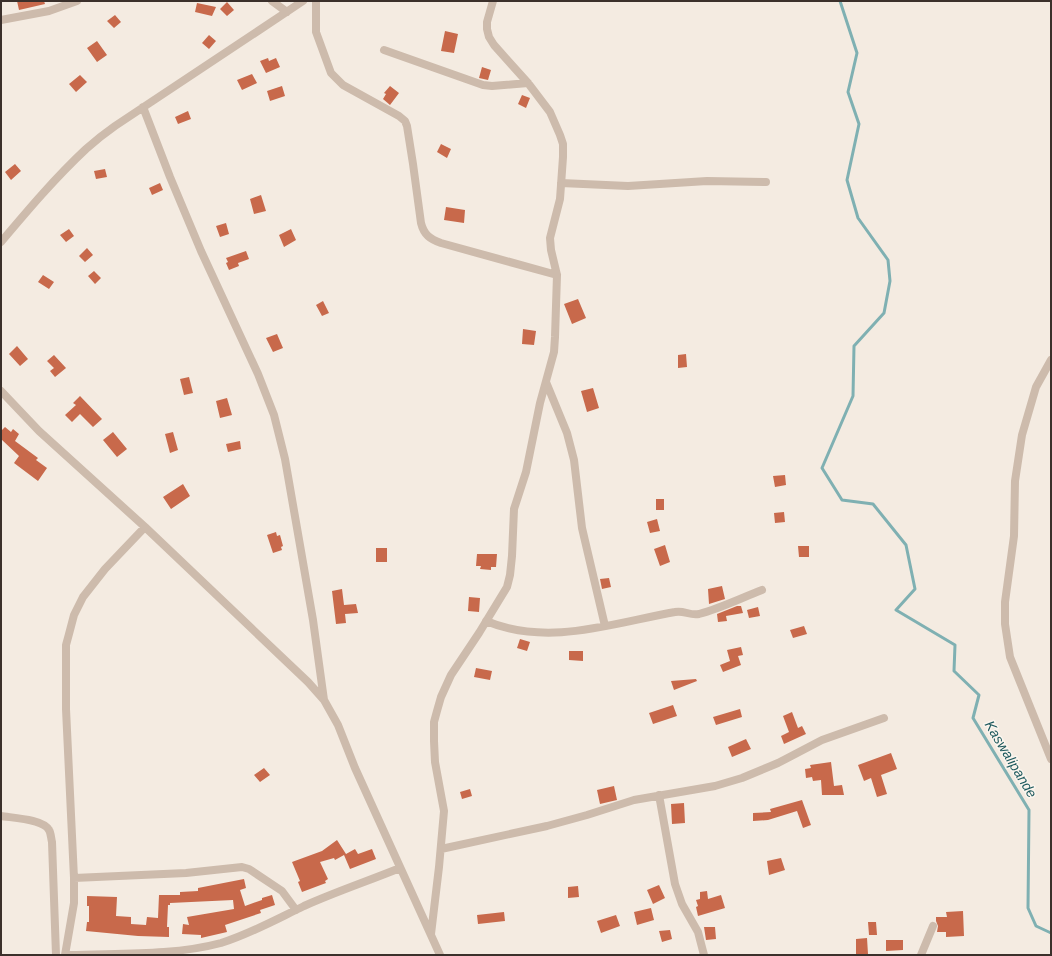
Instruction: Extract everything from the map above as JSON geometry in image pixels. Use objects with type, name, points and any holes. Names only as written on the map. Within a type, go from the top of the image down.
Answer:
[{"type":"street","points":[[1,20],[44,13],[78,1]]},
{"type":"street","points":[[272,1],[287,12]]},
{"type":"street","points":[[1,242],[30,207],[87,148],[115,126],[143,107],[304,1]]},
{"type":"street","points":[[316,1],[316,32],[331,73],[343,85],[399,116],[405,121],[413,164],[421,223],[426,236],[441,243],[557,275]]},
{"type":"street","points":[[431,934],[444,811],[435,762],[434,722],[436,711],[452,675],[507,587],[512,556],[514,509],[526,472],[555,345],[557,275],[551,250],[550,238],[560,199],[563,150],[560,134],[550,112],[528,82],[494,45],[489,37],[487,22],[493,1]]},
{"type":"street","points":[[384,50],[483,85],[503,85],[528,82]]},
{"type":"street","points":[[143,107],[198,244],[258,374],[274,415],[285,459],[313,620],[324,700]]},
{"type":"street","points":[[561,183],[628,186],[707,181],[766,182]]},
{"type":"street","points":[[1051,360],[1036,387],[1022,435],[1015,481],[1014,536],[1005,602],[1005,630],[1010,656],[1051,759]]},
{"type":"street","points":[[546,382],[567,433],[574,460],[582,528],[605,626]]},
{"type":"street","points":[[1,391],[39,431],[144,527],[308,682],[324,700],[338,725],[355,768],[440,955]]},
{"type":"street","points":[[65,955],[74,903],[66,709],[66,645],[74,615],[83,597],[144,527]]},
{"type":"street","points":[[486,621],[502,628],[556,634],[646,619],[676,612],[693,615],[699,614],[762,590]]},
{"type":"street","points":[[441,849],[547,826],[634,800],[715,786],[742,778],[778,763],[822,740],[884,718]]},
{"type":"street","points":[[659,795],[675,884],[682,904],[698,932],[704,955]]},
{"type":"street","points":[[1,816],[39,822],[49,830],[52,842],[56,955]]},
{"type":"street","points":[[74,878],[186,873],[242,867],[276,887],[287,897],[296,910]]},
{"type":"street","points":[[70,955],[182,953],[236,938],[296,910],[400,868]]},
{"type":"street","points":[[921,955],[933,926]]},
{"type":"building","points":[[17,1],[44,1],[45,4],[19,10]]},
{"type":"building","points":[[227,2],[234,10],[227,16],[220,9]]},
{"type":"building","points":[[197,3],[216,7],[212,16],[195,12]]},
{"type":"building","points":[[115,15],[121,22],[114,28],[107,21]]},
{"type":"building","points":[[445,31],[458,34],[454,53],[441,51]]},
{"type":"building","points":[[209,35],[216,41],[209,49],[202,43]]},
{"type":"building","points":[[97,41],[107,55],[97,62],[87,48]]},
{"type":"building","points":[[268,58],[269,61],[276,58],[280,67],[266,73],[260,61]]},
{"type":"building","points":[[482,67],[491,70],[488,80],[479,78]]},
{"type":"building","points":[[252,74],[257,83],[242,90],[237,80]]},
{"type":"building","points":[[80,75],[87,82],[76,92],[69,84]]},
{"type":"building","points":[[282,86],[285,96],[270,101],[267,91]]},
{"type":"building","points":[[390,86],[399,93],[390,105],[383,99],[386,94],[384,93]]},
{"type":"building","points":[[522,95],[530,98],[526,108],[518,104]]},
{"type":"building","points":[[188,111],[191,119],[178,124],[175,117]]},
{"type":"building","points":[[441,144],[451,149],[447,158],[437,152]]},
{"type":"building","points":[[15,164],[21,171],[11,180],[5,172]]},
{"type":"building","points":[[105,169],[107,177],[96,179],[94,171]]},
{"type":"building","points":[[160,183],[163,190],[152,195],[149,188]]},
{"type":"building","points":[[261,195],[266,211],[254,214],[250,199]]},
{"type":"building","points":[[446,207],[465,210],[464,223],[444,220]]},
{"type":"building","points":[[226,223],[229,234],[220,237],[216,226]]},
{"type":"building","points":[[69,229],[74,236],[66,242],[60,235]]},
{"type":"building","points":[[291,229],[296,240],[284,247],[279,235]]},
{"type":"building","points":[[87,248],[93,255],[85,262],[79,256]]},
{"type":"building","points":[[246,251],[249,259],[238,263],[239,266],[229,270],[226,263],[228,262],[226,258]]},
{"type":"building","points":[[94,271],[101,278],[95,284],[88,276]]},
{"type":"building","points":[[43,275],[54,282],[49,289],[38,282]]},
{"type":"building","points":[[578,299],[586,318],[572,324],[564,304]]},
{"type":"building","points":[[323,301],[329,313],[322,316],[316,305]]},
{"type":"building","points":[[523,329],[536,331],[534,345],[522,344]]},
{"type":"building","points":[[277,334],[283,348],[273,352],[266,338]]},
{"type":"building","points":[[17,346],[28,359],[20,366],[9,354]]},
{"type":"building","points":[[686,354],[687,367],[678,368],[678,355]]},
{"type":"building","points":[[54,355],[66,368],[55,377],[50,371],[54,368],[47,361]]},
{"type":"building","points":[[189,377],[193,393],[184,395],[180,379]]},
{"type":"building","points":[[593,388],[599,408],[587,412],[581,391]]},
{"type":"building","points":[[80,396],[102,419],[93,427],[80,414],[72,422],[65,415],[76,405],[73,403]]},
{"type":"building","points":[[227,398],[232,415],[220,418],[216,401]]},
{"type":"building","points":[[5,427],[11,432],[13,429],[19,434],[15,441],[38,458],[36,460],[47,468],[38,481],[14,463],[19,456],[1,439],[1,431]]},
{"type":"building","points":[[113,432],[127,449],[117,457],[103,440]]},
{"type":"building","points":[[173,432],[178,450],[170,453],[165,434]]},
{"type":"building","points":[[240,441],[241,449],[228,452],[226,444]]},
{"type":"building","points":[[785,475],[786,485],[775,487],[773,476]]},
{"type":"building","points":[[183,484],[190,496],[171,509],[163,497]]},
{"type":"building","points":[[656,499],[664,499],[664,510],[656,510]]},
{"type":"building","points":[[784,512],[785,522],[775,523],[774,513]]},
{"type":"building","points":[[657,519],[660,531],[650,533],[647,522]]},
{"type":"building","points":[[276,532],[277,536],[280,535],[283,546],[281,547],[282,550],[273,553],[267,535]]},
{"type":"building","points":[[665,545],[670,562],[660,566],[654,549]]},
{"type":"building","points":[[798,546],[809,546],[809,557],[799,557]]},
{"type":"building","points":[[376,548],[387,548],[387,562],[376,562]]},
{"type":"building","points":[[477,554],[497,554],[496,567],[491,567],[491,570],[480,569],[481,566],[476,566]]},
{"type":"building","points":[[609,578],[611,587],[602,589],[600,579]]},
{"type":"building","points":[[722,586],[725,599],[709,604],[708,589]]},
{"type":"building","points":[[342,589],[344,605],[356,604],[358,613],[345,614],[346,623],[336,624],[332,591]]},
{"type":"building","points":[[469,597],[480,598],[479,612],[468,611]]},
{"type":"building","points":[[737,606],[741,606],[743,613],[726,616],[727,621],[718,622],[717,614]]},
{"type":"building","points":[[758,607],[760,616],[749,618],[747,610]]},
{"type":"building","points":[[804,626],[807,634],[793,638],[790,630]]},
{"type":"building","points":[[520,639],[530,642],[527,651],[517,648]]},
{"type":"building","points":[[741,647],[743,655],[738,656],[741,665],[723,672],[720,665],[730,661],[727,650]]},
{"type":"building","points":[[569,651],[583,651],[583,661],[569,660]]},
{"type":"building","points":[[476,668],[492,671],[490,680],[474,677]]},
{"type":"building","points":[[696,679],[697,681],[674,690],[671,681]]},
{"type":"building","points":[[673,705],[677,716],[653,724],[649,713]]},
{"type":"building","points":[[740,709],[742,717],[716,725],[713,717]]},
{"type":"building","points":[[792,712],[798,728],[802,726],[806,734],[784,744],[781,736],[789,732],[783,716]]},
{"type":"building","points":[[746,739],[751,749],[732,757],[728,747]]},
{"type":"building","points":[[891,753],[897,769],[881,775],[887,794],[877,797],[871,778],[864,781],[858,765]]},
{"type":"building","points":[[831,762],[834,786],[842,785],[844,795],[822,795],[821,780],[813,781],[812,777],[806,778],[805,769],[811,768],[810,765]]},
{"type":"building","points":[[264,768],[270,775],[260,782],[254,775]]},
{"type":"building","points":[[614,786],[617,800],[600,804],[597,790]]},
{"type":"building","points":[[470,789],[472,796],[462,799],[460,792]]},
{"type":"building","points":[[802,800],[811,825],[803,828],[797,811],[768,820],[753,821],[753,813],[771,812],[770,809]]},
{"type":"building","points":[[684,803],[685,823],[672,824],[671,804]]},
{"type":"building","points":[[337,840],[346,854],[355,849],[358,854],[372,849],[376,859],[350,869],[344,855],[335,860],[334,858],[320,862],[328,879],[325,881],[326,883],[302,892],[298,882],[300,881],[292,862],[322,851]]},
{"type":"building","points":[[781,858],[785,870],[769,875],[767,861]]},
{"type":"building","points":[[244,879],[246,888],[240,890],[245,906],[272,895],[275,905],[260,910],[261,913],[225,925],[227,932],[201,938],[201,935],[182,934],[183,924],[189,925],[187,917],[234,909],[233,900],[170,903],[170,905],[168,905],[167,927],[169,927],[169,937],[138,936],[86,931],[87,922],[89,922],[89,906],[87,906],[87,896],[117,897],[116,916],[131,917],[131,924],[146,925],[147,917],[158,918],[159,895],[180,895],[180,892],[198,891],[198,888]]},
{"type":"building","points":[[659,885],[665,898],[653,904],[647,890]]},
{"type":"building","points":[[578,886],[579,897],[568,898],[568,887]]},
{"type":"building","points":[[707,891],[708,899],[721,895],[725,908],[698,916],[696,907],[698,906],[696,900],[700,899],[700,892]]},
{"type":"building","points":[[651,908],[654,920],[637,925],[634,912]]},
{"type":"building","points":[[963,911],[964,936],[946,937],[946,932],[937,932],[938,926],[936,917],[947,917],[946,912]]},
{"type":"building","points":[[504,912],[505,921],[478,924],[477,915]]},
{"type":"building","points":[[616,915],[620,926],[601,933],[597,921]]},
{"type":"building","points":[[868,922],[876,922],[877,935],[869,935]]},
{"type":"building","points":[[704,927],[715,927],[716,939],[706,940]]},
{"type":"building","points":[[670,930],[672,939],[662,942],[659,931]]},
{"type":"building","points":[[867,938],[868,954],[856,954],[856,939]]},
{"type":"building","points":[[886,940],[903,940],[903,950],[886,951]]},
{"type":"waterway","name":"Kaswalipande","points":[[840,1],[857,53],[848,92],[859,124],[847,180],[858,218],[888,260],[890,281],[884,313],[854,346],[853,396],[822,468],[842,500],[873,504],[906,545],[915,589],[896,610],[955,645],[954,671],[979,695],[973,718],[1029,810],[1028,908],[1036,926],[1051,933]]}]
